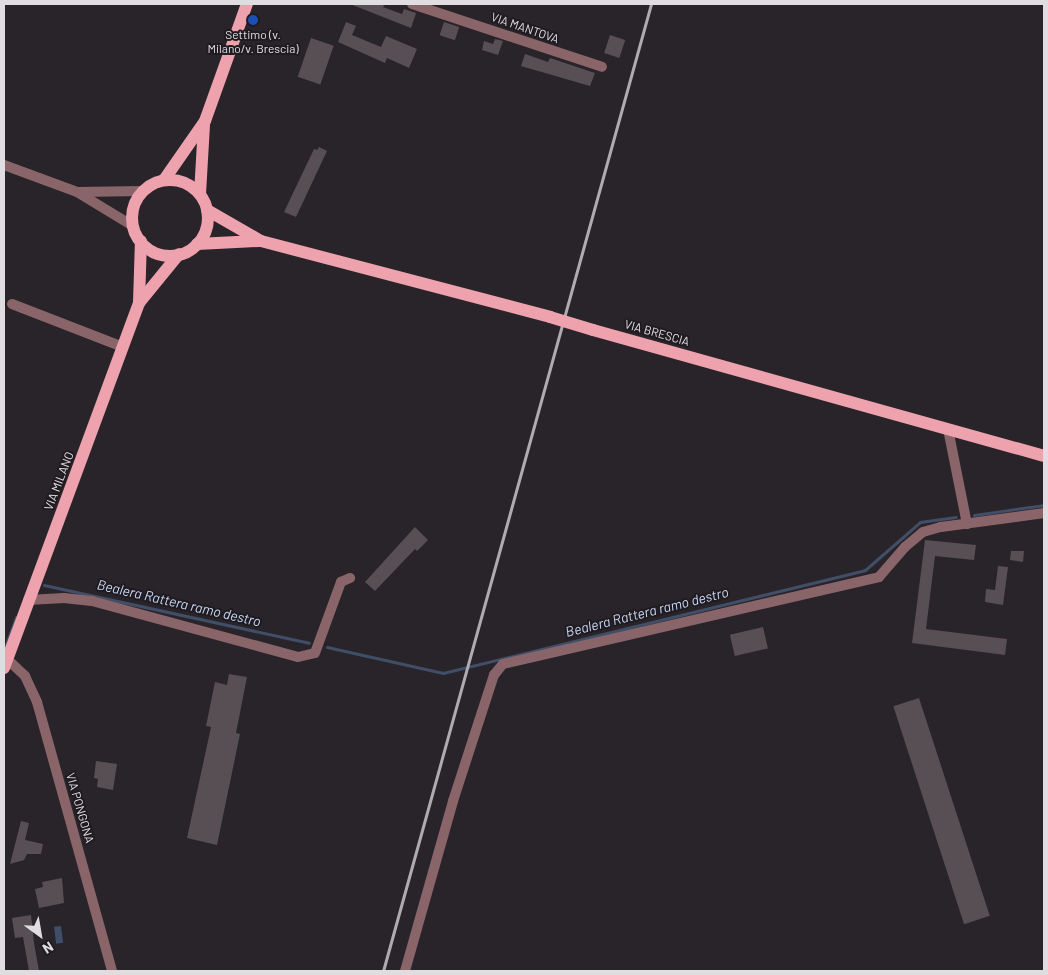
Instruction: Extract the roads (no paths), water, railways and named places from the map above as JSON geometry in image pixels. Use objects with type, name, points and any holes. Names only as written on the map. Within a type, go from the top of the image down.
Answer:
[{"type":"main road","points":[[247,4],[205,121],[164,180],[143,191],[133,213],[133,226],[140,241],[158,254],[179,254],[198,244],[261,241]]},
{"type":"main road","points":[[198,244],[208,222],[207,210],[200,194],[205,121]]},
{"type":"main road","points":[[164,180],[184,182],[200,194]]},
{"type":"main road","points":[[207,210],[261,241]]},
{"type":"main road","name":"VIA MILANO","points":[[5,664],[139,302],[140,241]]},
{"type":"main road","name":"VIA BRESCIA","points":[[261,241],[550,317],[1044,456]]},
{"type":"main road","name":"VIA MILANO","points":[[139,302],[179,254]]},
{"type":"street","name":"VIA MANTOVA","points":[[412,4],[602,67]]},
{"type":"street","points":[[4,165],[77,192],[133,226]]},
{"type":"street","points":[[77,192],[143,191]]},
{"type":"street","points":[[12,304],[123,347]]},
{"type":"street","points":[[948,429],[967,524]]},
{"type":"street","points":[[405,971],[453,801],[494,675],[503,664],[879,577],[905,547],[923,532],[1044,512]]},
{"type":"street","points":[[28,600],[64,598],[92,602],[298,656],[315,653],[341,582],[350,578]]},
{"type":"street","name":"VIA PONGONA","points":[[5,664],[25,676],[37,702],[112,971]]},
{"type":"water","points":[[61,926],[63,943],[56,944],[54,927]]},
{"type":"waterway","name":"Bealera Rattera ramo destro","points":[[974,515],[1044,505]]},
{"type":"waterway","name":"Bealera Rattera ramo destro","points":[[327,647],[443,673],[865,570],[920,522],[956,517]]},
{"type":"waterway","name":"Bealera Rattera ramo destro","points":[[44,585],[309,643]]},
{"type":"waterway","name":"Bealera Rattera ramo destro","points":[[4,650],[16,617]]},
{"type":"railway","points":[[383,971],[651,4]]},
{"type":"place","name":"Settimo (v. Milano/v. Brescia)","points":[[253,20]]}]
